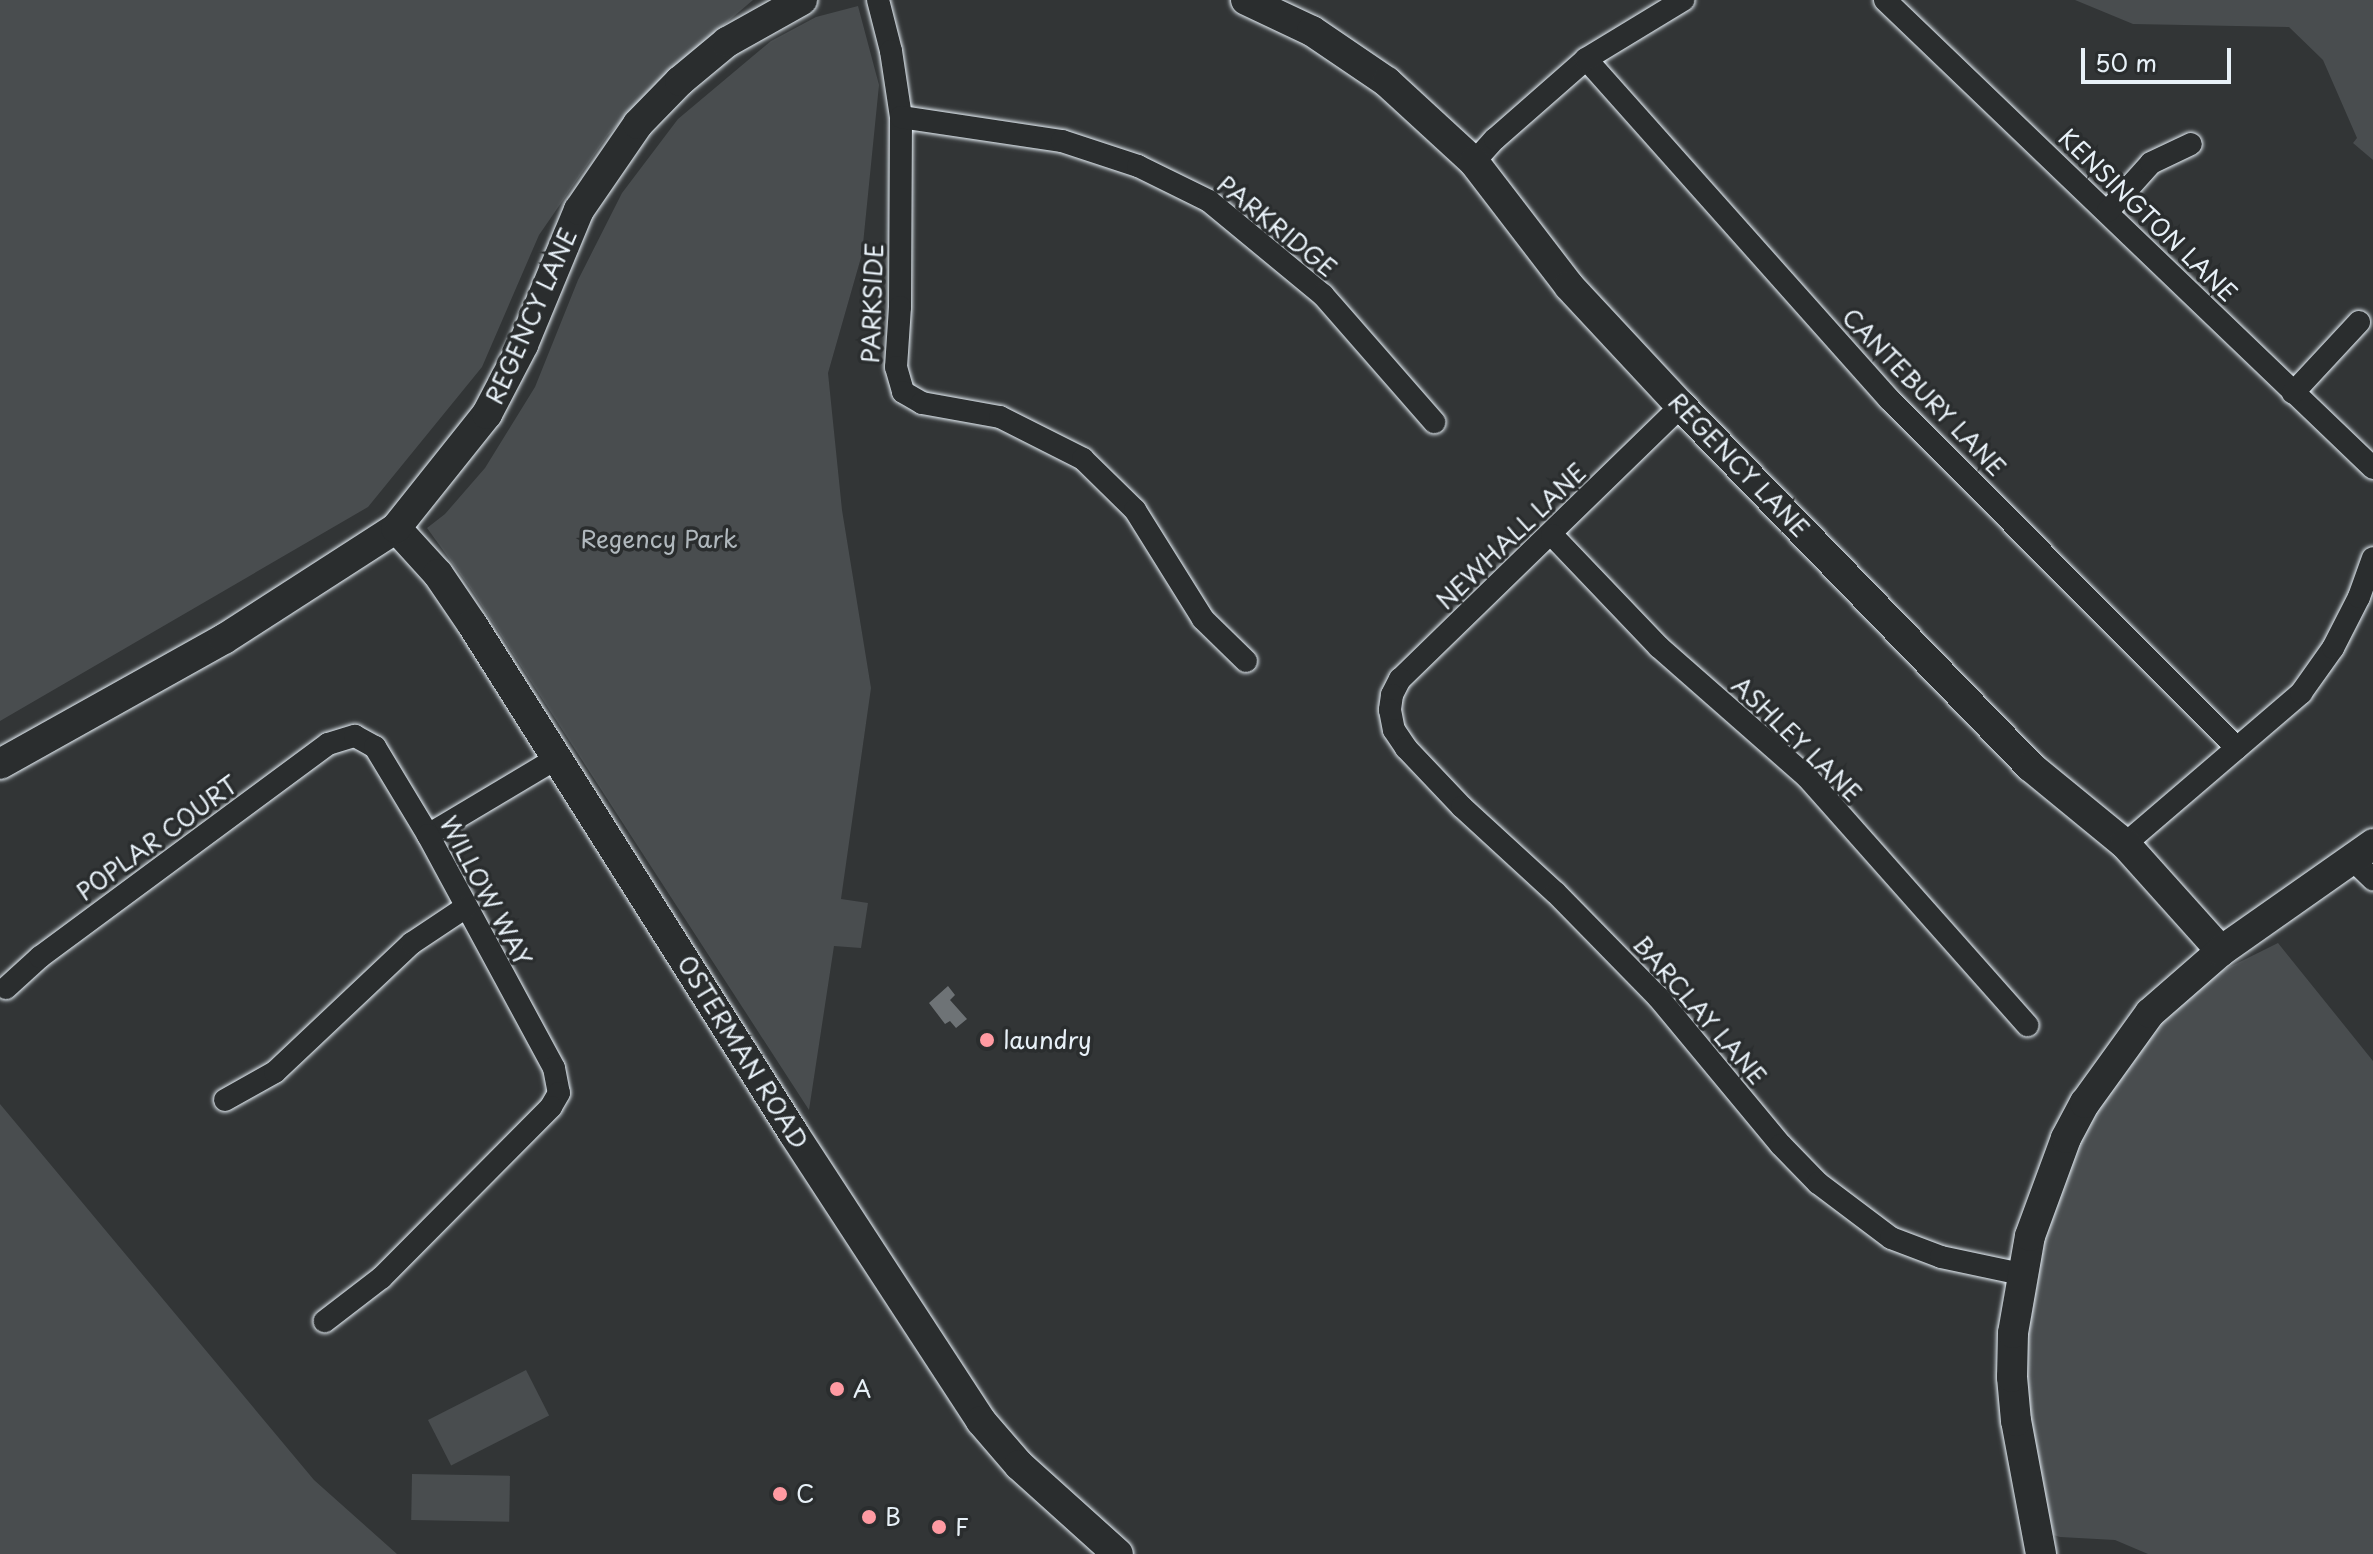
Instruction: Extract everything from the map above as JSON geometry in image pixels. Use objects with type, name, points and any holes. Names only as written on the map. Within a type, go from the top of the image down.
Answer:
[{"type":"street","name":"REGENCY LANE","points":[[0,764],[224,639],[396,528],[487,414],[523,345],[579,210],[638,124],[680,81],[727,42],[802,0]]},
{"type":"street","name":"PARKSIDE","points":[[878,0],[891,51],[901,117],[900,307],[896,367],[903,392],[922,403],[1000,417],[1083,459],[1135,510],[1203,619],[1246,661]]},
{"type":"street","name":"REGENCY LANE","points":[[1246,0],[1312,31],[1387,82],[1474,162],[1569,286],[1681,406],[2031,767],[2125,844],[2221,951]]},
{"type":"street","points":[[1474,162],[1495,139],[1586,59],[1683,0]]},
{"type":"street","name":"KENSINGTON LANE","points":[[1885,0],[2373,468]]},
{"type":"street","name":"CANTEBURY LANE","points":[[1586,59],[1889,399],[2237,748]]},
{"type":"street","name":"PARKRIDGE","points":[[901,117],[1062,141],[1138,166],[1209,201],[1323,295],[1434,422]]},
{"type":"street","points":[[2108,211],[2151,163],[2191,144]]},
{"type":"street","points":[[2293,393],[2359,322]]},
{"type":"street","name":"NEWHALL LANE","points":[[1390,710],[1392,695],[1400,679],[1552,535],[1681,406]]},
{"type":"street","name":"OSTERMAN ROAD","points":[[396,528],[438,574],[981,1421],[1019,1465],[1118,1554]]},
{"type":"street","name":"ASHLEY LANE","points":[[1552,535],[1659,647],[1807,777],[2027,1025]]},
{"type":"street","points":[[2125,844],[2301,693],[2333,648],[2359,597],[2373,558]]},
{"type":"street","name":"BARCLAY LANE","points":[[1390,710],[1394,730],[1406,748],[1607,943],[1818,1183],[1891,1238],[1941,1257],[2021,1274]]},
{"type":"street","name":"WILLOW WAY","points":[[325,1321],[381,1278],[551,1107],[559,1093],[554,1068],[428,835],[375,747],[355,736],[344,738]]},
{"type":"street","name":"POPLAR COURT","points":[[6,988],[40,957],[328,744],[344,738]]},
{"type":"street","points":[[428,835],[557,758]]},
{"type":"street","points":[[2041,1554],[2027,1488],[2012,1377],[2021,1274],[2043,1192],[2085,1103],[2150,1013],[2221,951],[2366,861]]},
{"type":"street","points":[[225,1100],[275,1072],[412,943],[466,907]]},
{"type":"green space","points":[[0,0],[753,0],[678,64],[608,135],[539,235],[482,367],[368,507],[0,721]]},
{"type":"green space","points":[[2075,0],[2373,0],[2373,160],[2353,143],[2357,138],[2323,60],[2289,27],[2133,24]]},
{"type":"green space","name":"Regency Park","points":[[858,6],[879,85],[862,254],[828,373],[842,510],[871,688],[841,899],[868,903],[861,948],[834,946],[809,1110],[471,589],[427,528],[445,514],[485,468],[535,387],[578,280],[622,193],[678,119],[771,41],[816,17]]},
{"type":"green space","points":[[2278,943],[2373,1061],[2373,1554],[2148,1554],[2115,1540],[2060,1537],[2036,1530],[2015,1310],[2066,1138],[2163,1000]]},
{"type":"green space","points":[[0,1104],[314,1480],[397,1554],[0,1554]]},
{"type":"green space","points":[[526,1370],[549,1415],[451,1465],[428,1420]]},
{"type":"green space","points":[[412,1474],[510,1476],[509,1522],[411,1520]]},
{"type":"shaded area","points":[[948,986],[955,995],[950,1000],[967,1019],[956,1028],[950,1021],[945,1024],[929,1003]]},
{"type":"place","name":"laundry","points":[[987,1040]]},
{"type":"place","name":"A","points":[[837,1389]]},
{"type":"place","name":"C","points":[[780,1494]]},
{"type":"place","name":"B","points":[[869,1517]]},
{"type":"place","name":"F","points":[[939,1527]]}]
